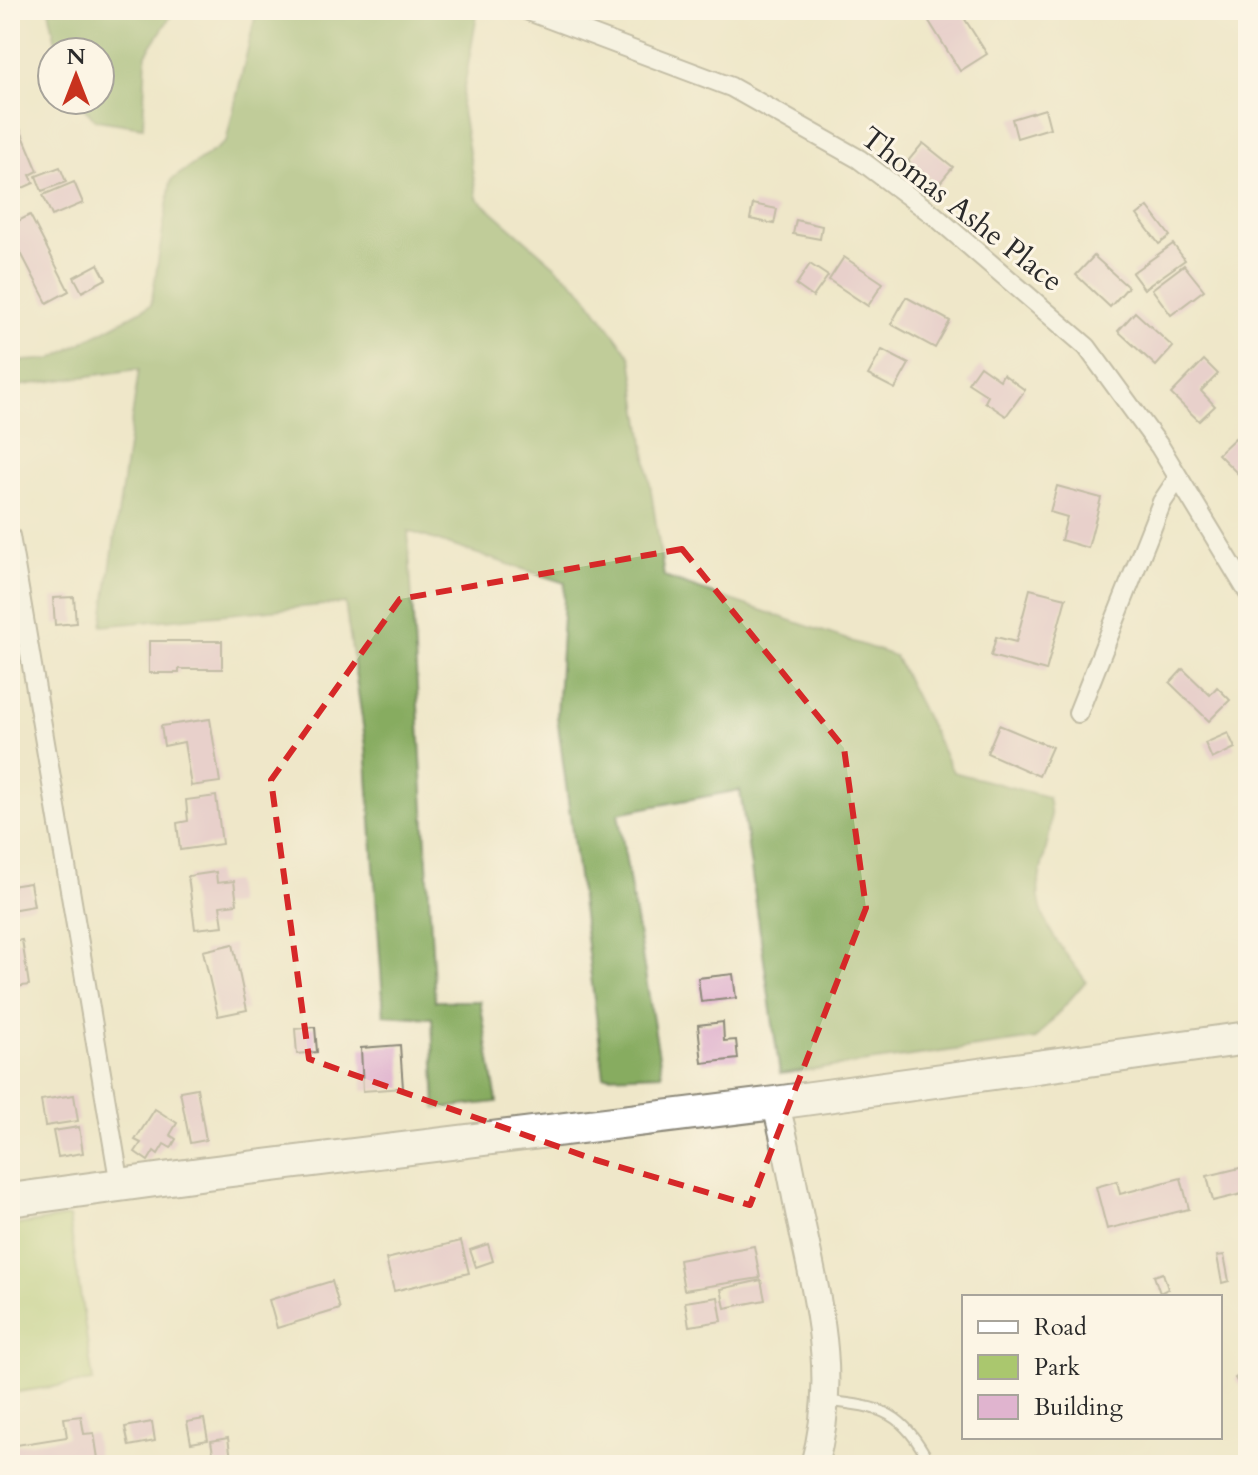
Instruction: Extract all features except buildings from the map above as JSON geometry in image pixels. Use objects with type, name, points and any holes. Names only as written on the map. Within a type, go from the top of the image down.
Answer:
[{"type":"highway","points":[[10,1200],[775,1103],[1248,1038]]},
{"type":"street","name":"Thomas Ashe Place","points":[[526,10],[731,87],[859,159],[935,216],[1087,347],[1160,447],[1248,592]]},
{"type":"street","points":[[1078,713],[1162,502],[1178,478]]},
{"type":"street","points":[[10,536],[120,1185]]},
{"type":"street","points":[[775,1103],[827,1352],[826,1401],[821,1441],[814,1465]]},
{"type":"lane","points":[[826,1401],[872,1406],[897,1418],[919,1444],[931,1465]]},
{"type":"highlighted area","points":[[682,549],[844,748],[866,908],[750,1205],[596,1160],[309,1059],[271,780],[400,599]]},
{"type":"green space","points":[[49,10],[175,10],[146,54],[143,127],[96,120],[92,116],[116,116],[116,36],[55,36]]},
{"type":"green space","points":[[244,10],[478,10],[461,105],[477,198],[581,289],[631,357],[664,577],[895,656],[953,772],[1048,797],[1051,820],[1039,882],[1041,910],[1053,935],[1086,981],[1036,1039],[780,1074],[740,790],[618,813],[662,1074],[604,1076],[557,716],[565,583],[408,531],[435,1001],[480,1001],[497,1102],[436,1109],[432,1018],[384,1015],[366,746],[345,603],[102,626],[139,369],[10,387],[10,362],[52,359],[151,305],[171,180],[226,142],[256,13]]},
{"type":"green space","points":[[69,1217],[93,1381],[10,1393],[10,1226]]}]
